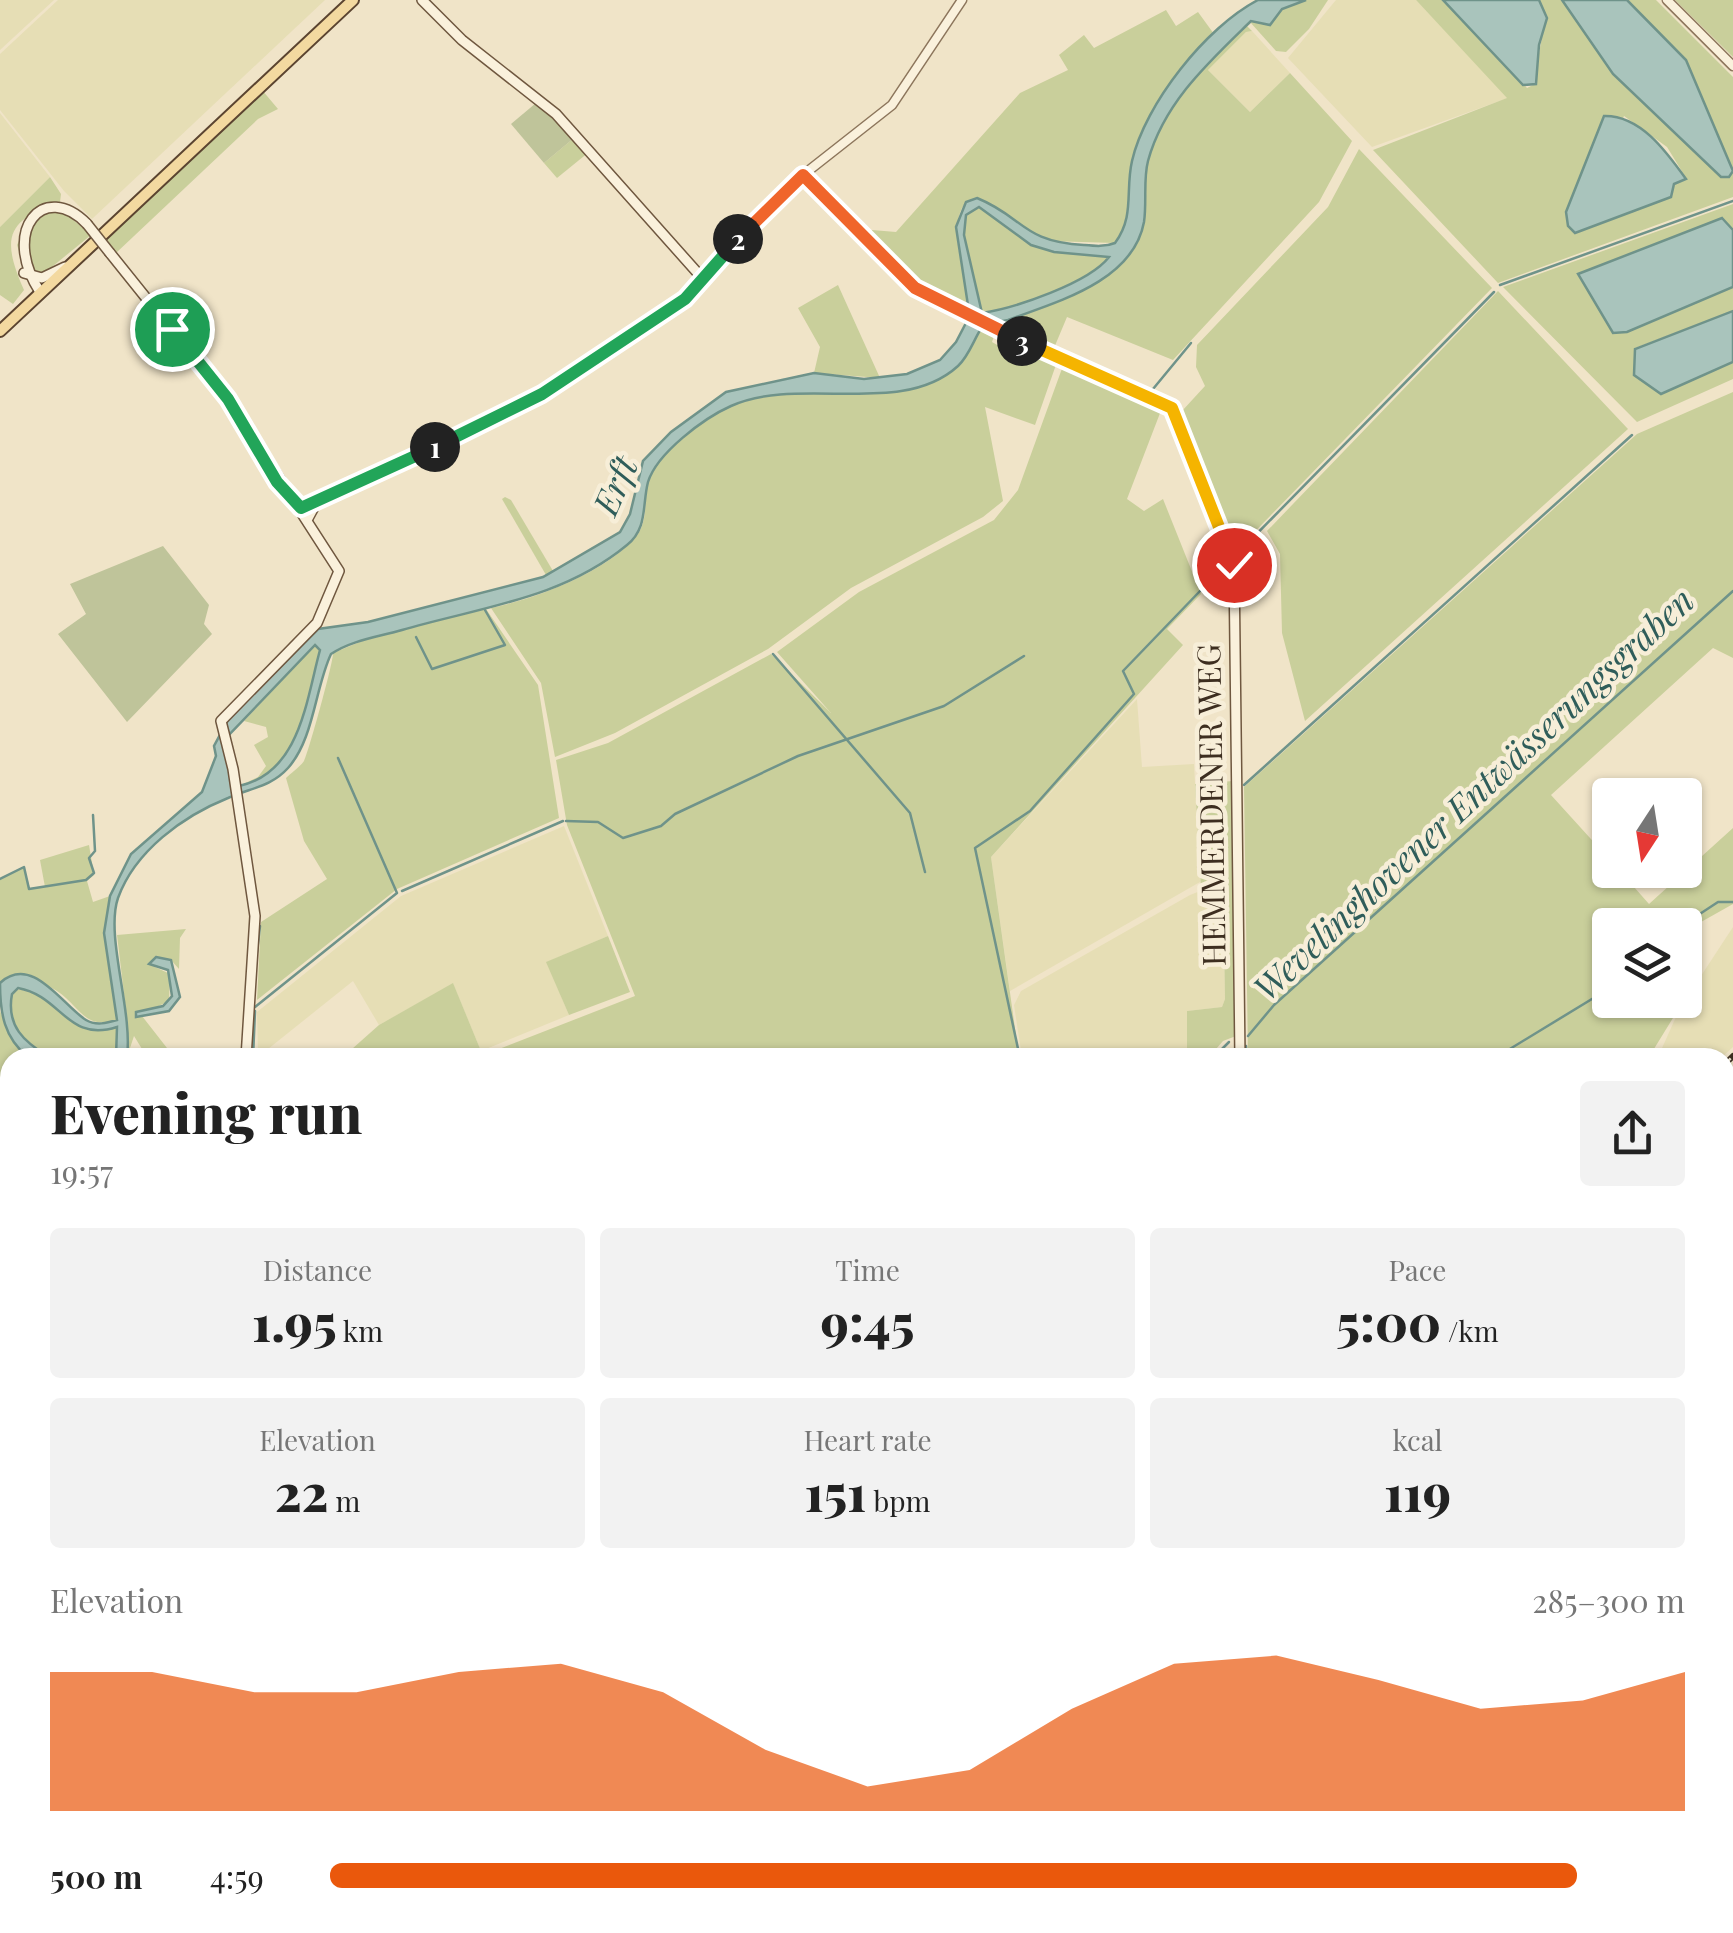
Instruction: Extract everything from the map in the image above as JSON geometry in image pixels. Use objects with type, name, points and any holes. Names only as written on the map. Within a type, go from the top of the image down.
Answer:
[{"type":"main road","points":[[422,0],[462,40],[554,111],[649,213],[703,280],[768,206],[803,175]]},
{"type":"main road","points":[[0,331],[351,1]]},
{"type":"main road","name":"HEMMERDENER WEG","points":[[803,175],[908,282],[963,315],[1172,408],[1233,560],[1240,1048]]},
{"type":"main road","points":[[40,292],[21,272],[14,240],[29,216],[60,208],[87,224],[228,399],[277,482],[305,507],[300,516],[307,520],[338,569],[320,620],[224,716],[222,728],[236,790],[255,919],[246,1048]]},
{"type":"main road","points":[[21,272],[42,278],[65,267]]},
{"type":"street","points":[[803,175],[891,106],[962,0]]},
{"type":"street","points":[[1668,0],[1733,66]]},
{"type":"street","points":[[305,507],[319,497],[418,455],[542,394],[685,299],[703,280]]},
{"type":"shaded area","points":[[0,0],[54,0],[0,50]]},
{"type":"shaded area","points":[[58,0],[325,0],[92,219],[64,191],[0,110],[0,54]]},
{"type":"shaded area","points":[[1336,0],[1416,0],[1508,98],[1372,147],[1288,58]]},
{"type":"shaded area","points":[[1252,31],[1290,73],[1250,112],[1208,70],[1246,32]]},
{"type":"shaded area","points":[[0,113],[50,177],[0,227]]},
{"type":"shaded area","points":[[1137,699],[1142,767],[1194,764],[1200,882],[1010,991],[991,857]]},
{"type":"shaded area","points":[[564,826],[608,936],[547,962],[569,1015],[488,1048],[480,1048],[453,984],[379,1025],[353,981],[269,1048],[258,1048],[257,1012],[401,896]]},
{"type":"shaded area","points":[[1223,882],[1225,999],[1222,1007],[1187,1011],[1187,1048],[1021,1048],[1014,1005],[1021,991],[1190,895]]},
{"type":"shaded area","points":[[1733,927],[1733,1047],[1662,1048],[1676,1018],[1702,1018],[1702,974]]},
{"type":"green space","points":[[1306,0],[1328,0],[1309,29],[1286,52],[1276,51],[1250,22]]},
{"type":"green space","points":[[1416,0],[1443,0],[1527,88],[1537,83],[1543,31],[1539,0],[1562,0],[1613,74],[1721,177],[1732,171],[1686,60],[1627,0],[1656,0],[1733,77],[1733,197],[1498,283],[1373,150],[1507,98]],"holes":[[[1624,116],[1667,147],[1686,178],[1673,184],[1671,197],[1576,233]]]},
{"type":"green space","points":[[1675,0],[1733,0],[1733,57]]},
{"type":"green space","points":[[1166,10],[1176,26],[1198,12],[1214,34],[1177,75],[1144,126],[1133,159],[1126,223],[1115,243],[1048,241],[1029,234],[986,202],[966,202],[957,226],[969,312],[915,282],[869,235],[872,230],[896,232],[1020,93],[1068,70],[1059,55],[1084,35],[1094,48]]},
{"type":"green space","points":[[1246,25],[1252,31],[1246,32],[1208,70],[1250,112],[1290,73],[1352,141],[1319,202],[1173,360],[1067,317],[1054,348],[1009,329],[1018,318],[1007,327],[993,323],[1092,286],[1124,260],[1140,233],[1148,160],[1164,121],[1202,70]]},
{"type":"green space","points":[[262,90],[278,109],[258,119],[116,253],[104,236]]},
{"type":"green space","points":[[536,103],[574,138],[544,163],[511,124]]},
{"type":"green space","points":[[574,138],[589,152],[557,178],[544,163]]},
{"type":"green space","points":[[1359,149],[1492,288],[1236,551],[1182,411],[1205,386],[1196,367],[1197,345],[1328,207]]},
{"type":"green space","points":[[50,177],[61,194],[60,202],[29,216],[14,232],[12,256],[24,290],[13,304],[0,295],[0,227]]},
{"type":"green space","points":[[1733,204],[1733,230],[1722,218],[1613,333],[1627,332],[1733,287],[1733,311],[1635,348],[1661,394],[1733,362],[1733,379],[1637,422],[1503,287]]},
{"type":"green space","points":[[979,207],[1031,245],[1109,256],[1069,285],[982,313],[964,235],[966,215]]},
{"type":"green space","points":[[48,211],[64,212],[91,235],[42,275],[25,270],[17,245],[29,219]]},
{"type":"green space","points":[[838,285],[880,378],[814,373],[820,347],[798,308]]},
{"type":"green space","points":[[1498,291],[1628,429],[1305,721],[1282,633],[1280,554],[1267,531]]},
{"type":"green space","points":[[982,327],[995,333],[992,342],[999,346],[1006,337],[1058,359],[1035,425],[985,407],[1003,501],[983,517],[851,588],[768,649],[615,733],[555,757],[541,683],[491,608],[570,582],[625,547],[641,528],[653,471],[683,438],[720,412],[758,398],[787,394],[908,390],[935,381],[958,366]]},
{"type":"green space","points":[[1064,363],[1162,408],[1127,499],[1144,511],[1163,499],[1201,594],[1167,629],[1183,645],[991,857],[1018,1048],[502,1048],[635,996],[567,825],[556,760],[608,743],[771,654],[831,713],[777,652],[859,592],[994,520],[1018,490]]},
{"type":"green space","points":[[1733,392],[1733,658],[1713,648],[1551,795],[1592,840],[1592,888],[1635,888],[1649,904],[1667,888],[1702,888],[1702,856],[1733,828],[1733,904],[1702,921],[1702,908],[1592,908],[1592,1018],[1673,1018],[1655,1048],[1248,1048],[1244,787],[1637,434]]},
{"type":"green space","points":[[502,499],[511,500],[553,571],[546,575]]},
{"type":"green space","points":[[163,546],[209,605],[204,624],[212,634],[127,722],[58,634],[86,614],[70,584]]},
{"type":"green space","points":[[486,609],[538,685],[559,818],[397,889],[257,1000],[261,922],[327,879],[304,841],[286,778],[303,763],[333,653],[372,637]]},
{"type":"green space","points":[[315,645],[320,650],[310,691],[288,751],[259,779],[239,786],[258,777],[266,766],[254,745],[268,737],[266,727],[244,721]]},
{"type":"green space","points":[[1233,781],[1236,1036],[1217,1048],[1187,1048],[1187,1011],[1222,1007],[1225,999],[1223,883],[1201,890],[1195,784]]},
{"type":"green space","points":[[89,845],[94,875],[87,881],[93,902],[110,896],[104,933],[117,1020],[106,1022],[90,1019],[52,988],[23,982],[0,983],[0,879],[24,867],[30,888],[45,887],[40,860]]},
{"type":"green space","points":[[186,929],[180,938],[179,969],[171,960],[155,967],[170,974],[169,1001],[136,1017],[142,1016],[167,1048],[141,1048],[134,1036],[127,1048],[117,935]]},
{"type":"green space","points":[[608,936],[630,992],[569,1015],[546,962]]},
{"type":"green space","points":[[453,983],[480,1048],[353,1048],[379,1025]]},
{"type":"green space","points":[[14,990],[29,991],[85,1028],[118,1027],[117,1048],[33,1048],[16,1028],[10,1004]]},
{"type":"green space","points":[[0,1011],[20,1048],[0,1048]]},
{"type":"water","points":[[1258,0],[1306,0],[1282,9],[1270,25],[1251,21],[1177,101],[1148,161],[1144,222],[1137,243],[1125,260],[1090,287],[1008,320],[993,323],[969,312],[956,227],[966,202],[977,198],[993,205],[1048,239],[1092,246],[1115,243],[1125,223],[1132,161],[1150,116],[1180,69],[1238,12]],"holes":[[[979,207],[1031,245],[1054,252],[1109,257],[1069,285],[982,313],[964,235],[966,215]]]},
{"type":"water","points":[[1443,0],[1539,0],[1547,18],[1539,45],[1536,84],[1523,85]]},
{"type":"water","points":[[1562,0],[1627,0],[1686,60],[1733,171],[1729,177],[1721,177],[1613,74]]},
{"type":"water","points":[[1604,116],[1629,121],[1640,128],[1661,146],[1686,179],[1674,184],[1671,197],[1575,233],[1568,226],[1566,212]]},
{"type":"water","points":[[1722,218],[1733,230],[1733,287],[1627,332],[1613,333],[1578,274]]},
{"type":"water","points":[[1733,311],[1733,362],[1661,394],[1634,375],[1635,349]]},
{"type":"water","points":[[967,321],[982,327],[958,366],[935,381],[908,390],[788,394],[731,406],[695,428],[661,460],[648,482],[643,516],[634,538],[602,563],[548,590],[365,639],[331,654],[309,728],[288,768],[267,783],[211,806],[178,825],[148,850],[126,881],[118,898],[115,932],[128,1048],[116,1048],[117,1027],[87,1029],[45,1000],[18,988],[12,994],[14,1024],[36,1048],[18,1048],[13,1042],[5,1024],[0,994],[0,983],[12,975],[35,978],[90,1022],[117,1020],[104,933],[110,896],[131,854],[202,792],[216,756],[214,746],[229,718],[318,629],[368,622],[543,577],[620,532],[630,514],[643,461],[671,432],[726,392],[814,373],[864,379],[907,374],[940,360]],"holes":[[[315,645],[320,650],[304,712],[288,751],[275,766],[259,779],[239,786],[228,736]]]},
{"type":"water","points":[[156,957],[171,960],[180,997],[169,1011],[136,1017],[136,1012],[163,1006],[172,996],[168,970],[149,964]]},
{"type":"waterway","points":[[1500,285],[1733,201]]},
{"type":"waterway","points":[[1238,553],[1494,292]]},
{"type":"waterway","points":[[1153,389],[1191,343]]},
{"type":"waterway","points":[[1244,785],[1632,435]]},
{"type":"waterway","points":[[1018,1048],[975,848],[1030,811],[1134,694],[1123,671],[1227,563]]},
{"type":"waterway","name":"Wevelinghovener Entwässerungsgraben","points":[[1248,1036],[1274,1005],[1733,591]]},
{"type":"waterway","points":[[416,637],[432,669],[505,645],[485,610]]},
{"type":"waterway","points":[[773,654],[910,813],[925,872]]},
{"type":"waterway","points":[[566,821],[598,822],[623,838],[661,826],[675,814],[798,756],[944,706],[1024,656]]},
{"type":"waterway","points":[[255,1007],[397,893],[338,758]]},
{"type":"waterway","points":[[0,879],[24,867],[29,889],[86,880],[94,873],[89,858],[95,851],[93,815]]},
{"type":"waterway","points":[[402,891],[563,821]]},
{"type":"waterway","points":[[1702,913],[1718,902],[1733,902]]},
{"type":"waterway","points":[[256,960],[260,926]]},
{"type":"waterway","points":[[1511,1048],[1592,999]]},
{"type":"waterway","points":[[253,1048],[255,1011]]},
{"type":"waterway","name":"Wevelinghovener Entwässerungsgraben","points":[[1223,1048],[1229,1042]]},
{"type":"route","points":[[172,329],[232,405],[278,482],[301,508],[310,506],[324,494],[475,428],[583,368],[688,297],[768,206],[803,175],[844,221],[929,297],[1172,408],[1234,565]]},
{"type":"water label","name":"Erft","points":[[616,486]]}]
